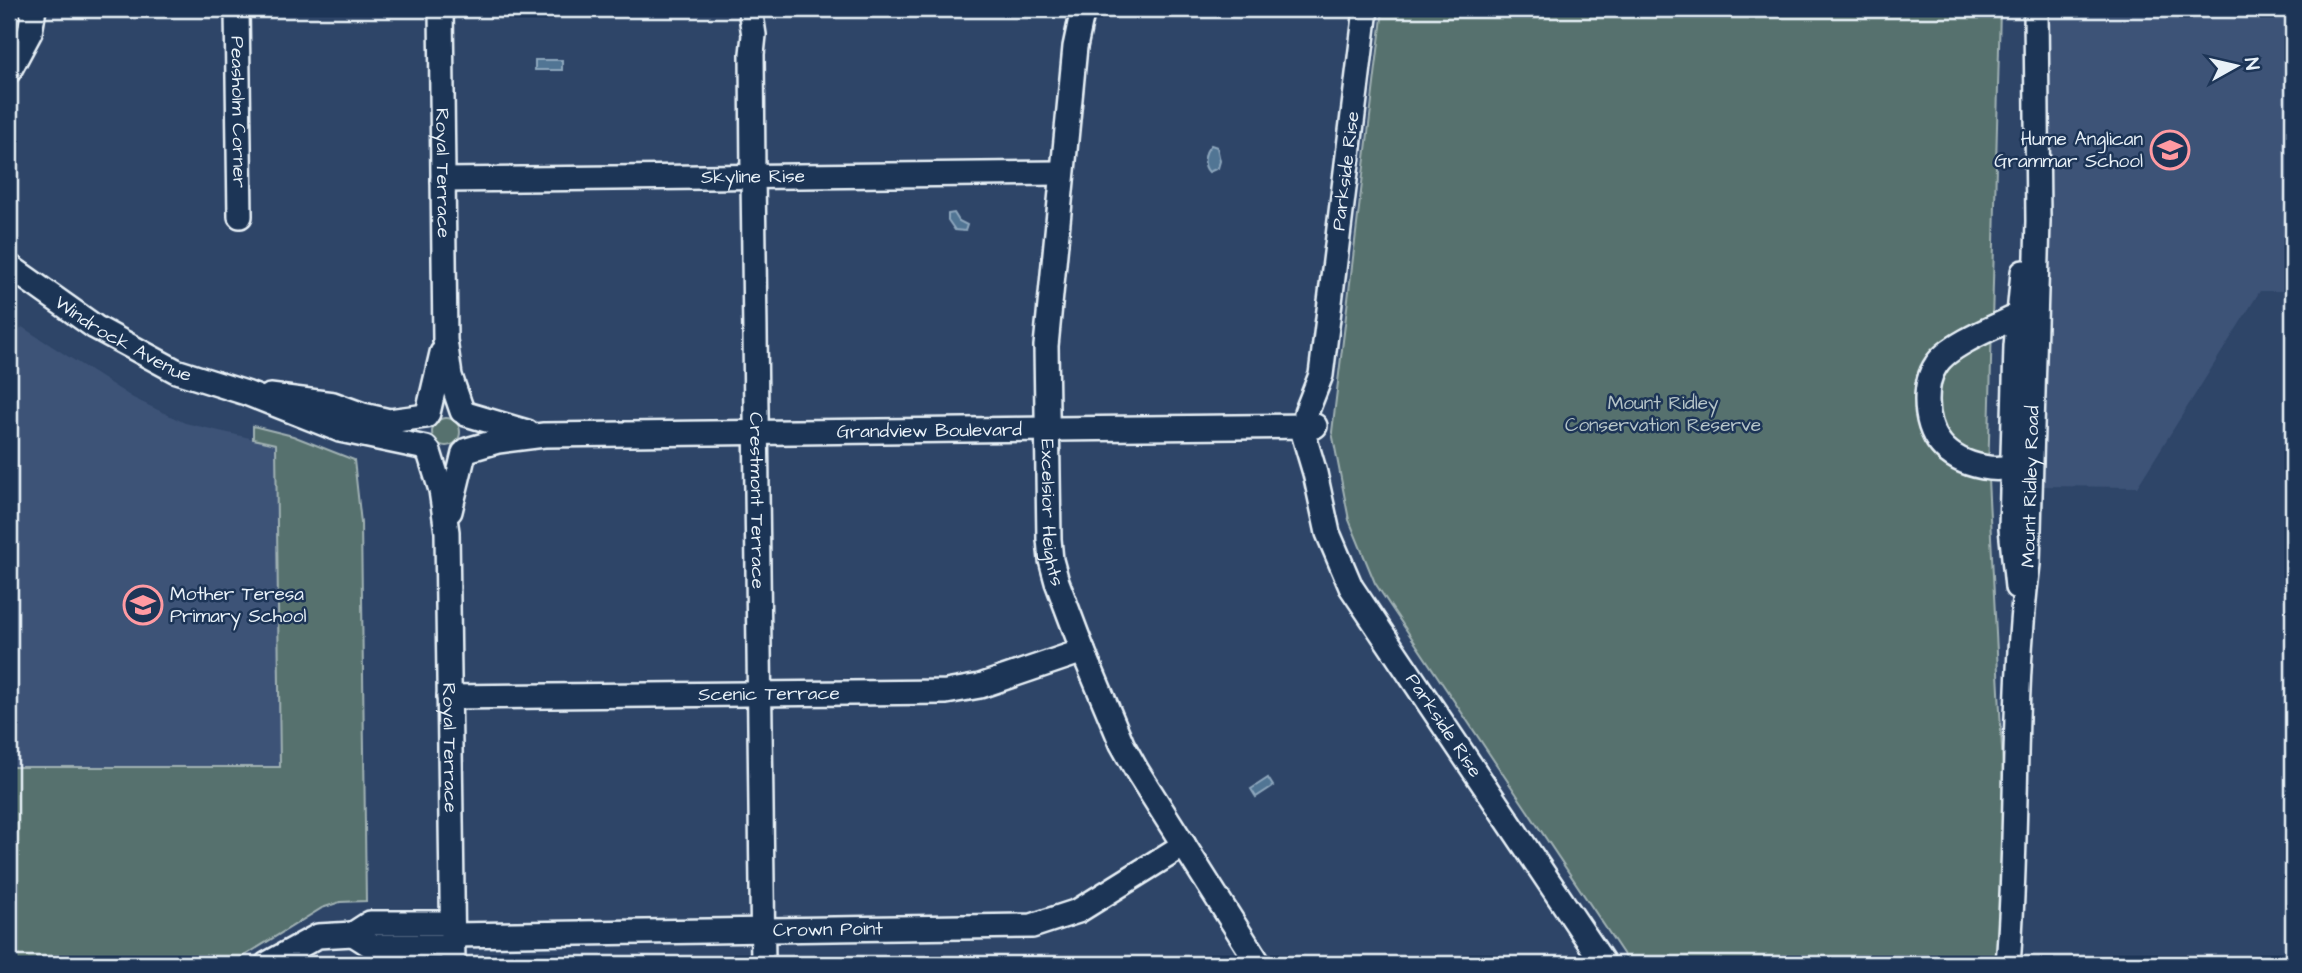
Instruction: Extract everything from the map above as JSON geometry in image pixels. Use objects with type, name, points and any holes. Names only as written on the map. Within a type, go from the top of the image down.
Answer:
[{"type":"street","points":[[9,71],[30,32],[34,9]]},
{"type":"street","name":"Peasholm Corner","points":[[237,9],[240,216]]},
{"type":"street","name":"Royal Terrace","points":[[441,9],[444,340],[450,376],[464,412]]},
{"type":"street","name":"Crestmont Terrace","points":[[750,9],[754,35],[753,175],[763,964]]},
{"type":"street","name":"Excelsior Heights","points":[[1083,9],[1075,47],[1046,346],[1051,560],[1083,651],[1122,744],[1259,964]]},
{"type":"street","name":"Parkside Rise","points":[[1366,9],[1321,375],[1322,400],[1309,426],[1317,449],[1315,473],[1328,533],[1351,587],[1604,964]]},
{"type":"street","name":"Mount Ridley Road","points":[[2008,964],[2013,897],[2022,613],[2028,564],[2038,222],[2036,9]]},
{"type":"street","points":[[2022,613],[2013,562],[2011,528],[2018,316],[2036,154]]},
{"type":"street","name":"Skyline Rise","points":[[443,180],[1062,173]]},
{"type":"street","name":"Windrock Avenue","points":[[9,266],[95,327],[176,372],[246,393],[340,430],[427,450]]},
{"type":"street","points":[[2018,316],[1958,345],[1937,363],[1927,386],[1927,412],[1930,429],[1946,451],[1969,464],[1995,469],[2013,467],[2031,450]]},
{"type":"street","name":"Royal Terrace","points":[[427,415],[444,340]]},
{"type":"street","name":"Windrock Avenue","points":[[246,393],[322,402],[389,421],[427,415]]},
{"type":"street","points":[[441,407],[456,407],[464,412],[473,428],[471,443],[465,451],[450,459],[435,456],[427,450],[420,432],[427,415],[441,407]]},
{"type":"street","name":"Grandview Boulevard","points":[[464,412],[507,427],[544,435]]},
{"type":"street","name":"Grandview Boulevard","points":[[465,451],[498,441],[544,435],[1309,426]]},
{"type":"street","name":"Royal Terrace","points":[[427,450],[442,490],[447,531],[452,942]]},
{"type":"street","name":"Royal Terrace","points":[[447,531],[453,493],[465,451]]},
{"type":"street","name":"Scenic Terrace","points":[[449,697],[946,692],[964,690],[1083,651]]},
{"type":"street","name":"Crown Point","points":[[267,964],[318,936],[352,934],[370,923],[452,942],[763,931],[1032,926],[1079,911],[1184,845]]},
{"type":"shaded area","name":"Hume Anglican Grammar School","points":[[2047,9],[2293,9],[2293,291],[2260,291],[2137,487],[2042,486]]},
{"type":"shaded area","points":[[535,60],[562,60],[562,70],[535,70]]},
{"type":"shaded area","points":[[1211,145],[1217,147],[1220,161],[1218,168],[1209,172],[1205,159]]},
{"type":"shaded area","points":[[954,213],[959,221],[967,225],[965,231],[955,230],[948,220],[948,214]]},
{"type":"shaded area","name":"Mother Teresa Primary School","points":[[22,327],[133,398],[185,423],[276,444],[280,768],[9,767],[9,344]]},
{"type":"shaded area","points":[[1268,778],[1273,786],[1256,797],[1251,789]]},
{"type":"green space","name":"Mount Ridley Conservation Reserve","points":[[1383,9],[2000,9],[1988,479],[2005,807],[1997,964],[1630,964],[1375,583],[1349,520],[1332,432]]},
{"type":"green space","points":[[446,418],[456,422],[460,432],[456,442],[446,446],[436,442],[432,432],[436,422]]},
{"type":"green space","points":[[253,426],[293,436],[354,460],[361,523],[366,901],[340,902],[322,908],[231,964],[9,964],[9,767],[280,767],[276,444],[253,439]]},
{"type":"place","name":"Hume Anglican Grammar School","points":[[2170,150]]},
{"type":"place","name":"Mother Teresa Primary School","points":[[143,605]]}]
